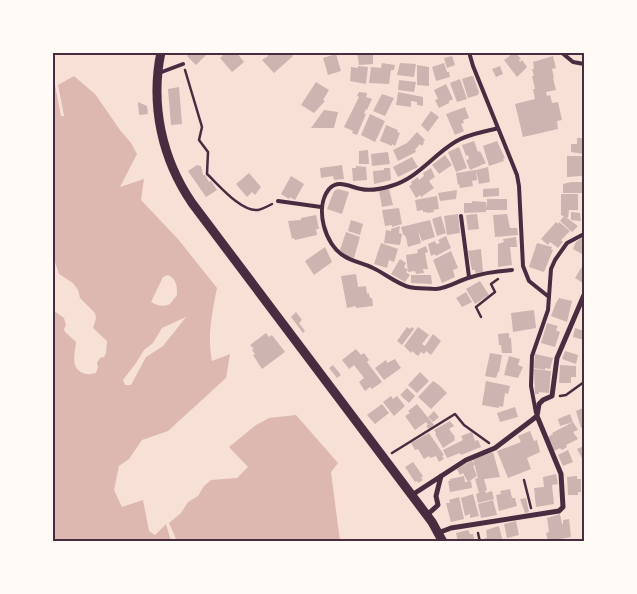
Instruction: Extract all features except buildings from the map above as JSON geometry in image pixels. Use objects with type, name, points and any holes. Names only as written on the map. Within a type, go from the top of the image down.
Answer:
[{"type":"street","points":[[161,52],[157,105],[164,142],[171,164],[185,193],[427,515],[440,537],[451,528],[533,515],[559,510],[563,507],[561,474],[536,416],[539,404],[552,396],[556,358],[584,295]]},
{"type":"street","points":[[412,495],[466,460],[495,448],[536,416]]},
{"type":"street","points":[[427,515],[438,505],[436,496],[441,476]]},
{"type":"lane","points":[[469,52],[517,175],[523,266],[529,281],[549,297]]},
{"type":"lane","points":[[560,52],[573,62],[584,64]]},
{"type":"lane","points":[[158,74],[183,64]]},
{"type":"lane","points":[[498,128],[457,141],[434,157],[420,172],[409,180],[390,187],[372,190],[360,189],[347,184],[336,184],[329,190],[322,206],[323,223],[331,241],[345,257],[373,268],[408,287],[439,289],[469,277],[512,270]]},
{"type":"lane","points":[[278,201],[322,206]]},
{"type":"lane","points":[[461,216],[469,277]]},
{"type":"lane","points":[[536,416],[531,386],[532,356],[548,310],[552,269],[555,260],[567,243],[584,234]]},
{"type":"path","points":[[183,64],[202,127],[199,140],[208,152],[207,174],[237,202],[250,210],[259,210],[278,201]]},
{"type":"path","points":[[481,317],[476,307],[495,292],[491,284],[512,270]]},
{"type":"path","points":[[552,396],[566,396],[584,382]]},
{"type":"path","points":[[384,458],[455,414],[464,425],[495,448]]},
{"type":"path","points":[[524,480],[533,515]]},
{"type":"shaded area","points":[[74,76],[95,94],[137,154],[120,187],[144,179],[141,200],[178,239],[217,288],[213,307],[210,342],[212,361],[230,354],[226,378],[168,431],[142,440],[129,459],[119,466],[114,490],[122,507],[143,500],[149,531],[155,535],[166,524],[171,541],[53,541],[53,310],[64,318],[65,332],[76,342],[74,360],[79,371],[86,374],[96,373],[97,363],[106,353],[107,341],[93,328],[96,318],[95,313],[80,298],[78,290],[73,283],[59,274],[53,256],[53,84],[55,85],[61,116],[64,116],[58,85]],"holes":[[[168,275],[175,281],[177,295],[170,304],[160,306],[151,302],[163,277]],[[186,317],[163,346],[146,357],[131,385],[125,385],[123,380],[144,350],[153,343],[162,328]]]},
{"type":"shaded area","points":[[296,415],[338,463],[331,472],[340,541],[177,541],[169,523],[181,513],[188,502],[198,496],[204,486],[211,480],[237,478],[248,467],[229,447],[256,425],[269,418]]}]
